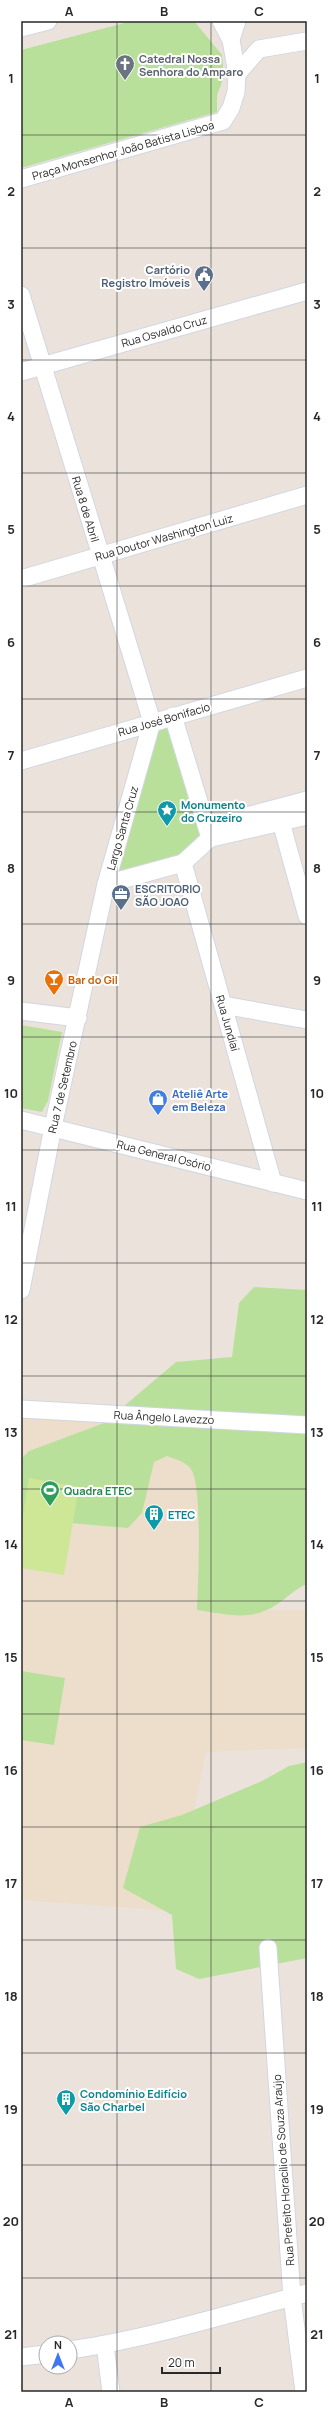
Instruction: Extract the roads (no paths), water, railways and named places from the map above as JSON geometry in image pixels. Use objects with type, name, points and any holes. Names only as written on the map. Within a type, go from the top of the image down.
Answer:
[{"type":"street","points":[[21,28],[48,21]]},
{"type":"street","points":[[221,21],[231,40]]},
{"type":"street","points":[[231,40],[237,21]]},
{"type":"street","name":"Praça Monsenhor João Batista Lisboa","points":[[21,179],[222,121],[231,108],[236,92],[237,74],[231,40]]},
{"type":"street","points":[[237,74],[259,49],[307,41]]},
{"type":"street","name":"Rua Osvaldo Cruz","points":[[21,372],[307,291]]},
{"type":"street","name":"Rua 8 de Abril","points":[[21,295],[152,722]]},
{"type":"street","name":"Rua Doutor Washington Luiz","points":[[21,579],[307,496]]},
{"type":"street","name":"Rua José Bonifacio","points":[[21,761],[307,678]]},
{"type":"street","points":[[173,716],[210,838],[307,816]]},
{"type":"street","name":"Largo Santa Cruz","points":[[106,884],[152,722]]},
{"type":"street","name":"Largo Santa Cruz","points":[[106,884],[183,863],[210,838],[235,819],[307,800]]},
{"type":"street","points":[[281,822],[307,916]]},
{"type":"street","name":"Rua Jundiaí","points":[[183,863],[273,1183]]},
{"type":"street","name":"Rua 7 de Setembro","points":[[21,1290],[53,1127],[106,884]]},
{"type":"street","points":[[223,1005],[307,1020]]},
{"type":"street","points":[[21,1011],[78,1018]]},
{"type":"street","name":"Rua General Osório","points":[[21,1120],[307,1191]]},
{"type":"street","name":"Rua Ângelo Lavezzo","points":[[21,1409],[307,1425]]},
{"type":"street","name":"Rua Prefeito Horacílio de Souza Araújo","points":[[268,1948],[300,2295],[304,2392]]},
{"type":"street","points":[[78,2349],[105,2345],[242,2312],[300,2295]]},
{"type":"street","points":[[105,2345],[111,2392]]},
{"type":"street","points":[[21,2357],[38,2355]]},
{"type":"place","name":"Catedral Nossa Senhora do Amparo","points":[[125,81]]},
{"type":"place","name":"Cartório Registro Imóveis","points":[[204,292]]},
{"type":"place","name":"Monumento do Cruzeiro","points":[[167,827]]},
{"type":"place","name":"ESCRITORIO SÃO JOAO","points":[[121,911]]},
{"type":"place","name":"Bar do Gil","points":[[54,996]]},
{"type":"place","name":"Ateliê Arte em Beleza","points":[[158,1116]]},
{"type":"place","name":"Quadra ETEC","points":[[50,1507]]},
{"type":"place","name":"ETEC","points":[[154,1531]]},
{"type":"place","name":"Condomínio Edifício São Charbel","points":[[66,2116]]}]
